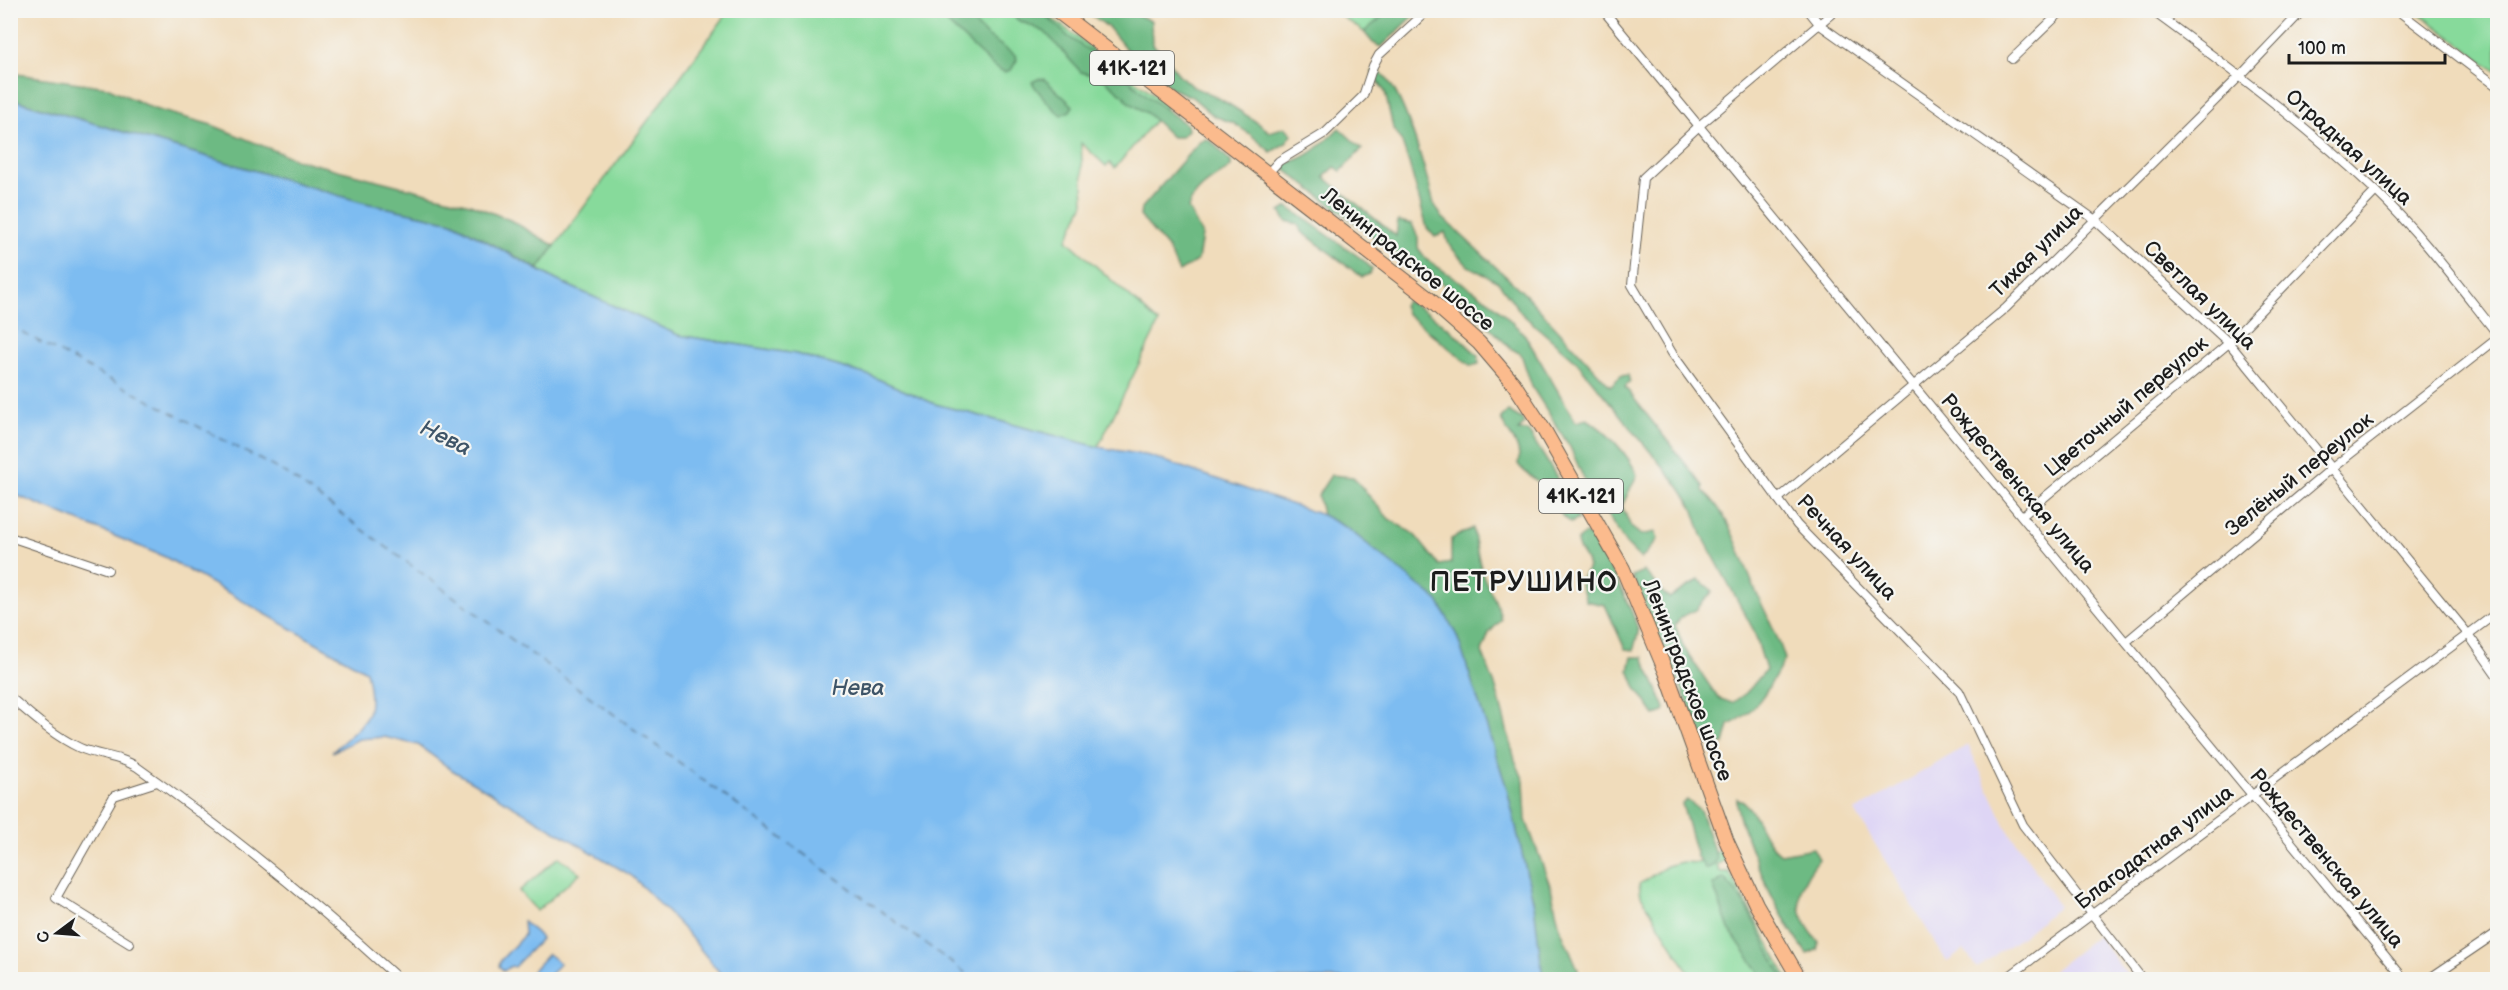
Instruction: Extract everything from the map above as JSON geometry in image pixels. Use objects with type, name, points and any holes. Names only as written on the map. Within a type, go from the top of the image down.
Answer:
[{"type":"main road","name":"Ленинградское шоссе","points":[[1056,10],[1268,173],[1461,327],[1505,372],[1529,405],[1623,569],[1666,672],[1727,842],[1756,903],[1800,980]]},
{"type":"street","points":[[1268,173],[1279,161],[1325,133],[1363,96],[1379,55],[1428,10]]},
{"type":"street","name":"Рождественская улица","points":[[1604,10],[2404,980]]},
{"type":"street","name":"Светлая улица","points":[[1808,10],[1820,25],[2094,219],[2229,343],[2468,634],[2498,677]]},
{"type":"street","name":"Речная улица","points":[[1836,10],[1700,125],[1642,178],[1632,285],[1672,353],[1797,525],[1959,691],[2023,825],[2091,916],[2143,980]]},
{"type":"street","points":[[2012,59],[2063,10]]},
{"type":"street","name":"Отрадная улица","points":[[2151,10],[2241,75],[2376,191],[2423,240],[2498,336]]},
{"type":"street","name":"Тихая улица","points":[[1778,499],[2006,308],[2241,75],[2303,10]]},
{"type":"street","points":[[2397,10],[2498,87]]},
{"type":"street","name":"Цветочный переулок","points":[[2022,516],[2229,343],[2376,191]]},
{"type":"street","name":"Зелёный переулок","points":[[2126,642],[2331,469],[2498,336]]},
{"type":"street","points":[[10,537],[108,570]]},
{"type":"street","name":"Благодатная улица","points":[[2004,980],[2498,612]]},
{"type":"street","points":[[10,697],[52,732],[81,748],[134,765],[208,819],[334,920],[400,980]]},
{"type":"street","points":[[130,944],[56,898],[114,796],[157,782]]},
{"type":"street","points":[[2427,980],[2498,932]]},
{"type":"shaded area","points":[[1968,745],[2006,827],[2059,906],[2023,936],[1977,968],[1964,950],[1947,962],[1855,811]]},
{"type":"shaded area","points":[[2097,936],[2130,979],[2042,979],[2055,969]]},
{"type":"green space","points":[[1390,10],[1419,11],[1381,47],[1373,43],[1364,32]]},
{"type":"green space","points":[[729,11],[1042,11],[1168,105],[1115,168],[1110,163],[1106,166],[1081,143],[1084,203],[1067,240],[1159,323],[1098,447],[935,404],[871,376],[796,354],[678,335],[556,280],[538,269]]},
{"type":"green space","points":[[934,11],[962,11],[986,35],[1015,55],[1017,60],[1011,70],[1004,72],[993,66]]},
{"type":"green space","points":[[1008,11],[1041,11],[1069,37],[1100,58],[1112,73],[1127,78],[1187,125],[1188,130],[1181,137],[1172,137],[1147,113],[1128,102],[1101,77],[1081,72],[1045,32],[1018,20]]},
{"type":"green space","points":[[1086,11],[1130,11],[1151,21],[1152,44],[1188,83],[1229,104],[1270,132],[1285,127],[1292,134],[1286,143],[1271,152],[1233,123],[1214,116],[1192,97],[1173,89],[1130,54],[1109,28]]},
{"type":"green space","points":[[1334,11],[1390,11],[1364,32]]},
{"type":"green space","points":[[2416,11],[2497,11],[2497,72]]},
{"type":"green space","points":[[1374,70],[1384,76],[1403,107],[1412,129],[1434,204],[1442,217],[1527,296],[1610,386],[1621,376],[1628,375],[1630,382],[1625,387],[1703,486],[1703,491],[1721,512],[1728,525],[1785,659],[1769,688],[1755,705],[1739,720],[1729,725],[1724,744],[1706,744],[1632,576],[1643,571],[1669,598],[1699,580],[1713,591],[1696,610],[1681,617],[1675,625],[1684,648],[1718,698],[1732,703],[1746,693],[1766,670],[1754,631],[1702,535],[1693,508],[1680,488],[1575,360],[1522,314],[1498,282],[1468,266],[1449,245],[1445,232],[1435,237],[1427,228],[1409,163],[1401,140],[1393,128],[1385,92],[1372,72]]},
{"type":"green space","points":[[10,73],[107,87],[154,109],[212,125],[295,159],[470,204],[510,220],[555,246],[538,269],[452,222],[361,202],[11,99]]},
{"type":"green space","points":[[1044,79],[1073,106],[1070,111],[1061,115],[1054,109],[1032,82]]},
{"type":"green space","points":[[1339,128],[1362,149],[1341,171],[1335,167],[1324,177],[1396,236],[1398,221],[1412,224],[1418,238],[1418,248],[1427,260],[1491,302],[1525,335],[1576,422],[1587,419],[1609,436],[1628,459],[1637,475],[1622,506],[1631,527],[1641,535],[1655,532],[1658,539],[1641,559],[1626,544],[1584,479],[1570,447],[1532,387],[1521,354],[1510,348],[1460,297],[1429,272],[1391,250],[1283,168],[1286,163],[1302,158],[1315,150]]},
{"type":"green space","points":[[1205,139],[1211,141],[1231,162],[1231,167],[1206,184],[1191,201],[1188,208],[1202,235],[1198,260],[1179,272],[1168,249],[1140,216],[1141,209],[1199,142]]},
{"type":"green space","points":[[1288,207],[1362,259],[1372,269],[1370,274],[1362,277],[1301,231],[1298,224],[1286,221],[1280,212]]},
{"type":"green space","points":[[1406,301],[1435,318],[1454,333],[1478,356],[1479,364],[1471,366],[1406,313],[1403,305]]},
{"type":"green space","points":[[1508,411],[1522,419],[1524,424],[1518,431],[1527,431],[1530,434],[1560,482],[1578,519],[1570,523],[1565,519],[1546,489],[1518,464],[1516,445],[1501,418]]},
{"type":"green space","points":[[1331,475],[1353,477],[1389,519],[1414,534],[1439,565],[1451,563],[1451,539],[1473,528],[1481,567],[1497,604],[1501,620],[1489,633],[1482,652],[1496,688],[1515,760],[1524,781],[1526,820],[1551,888],[1560,928],[1578,969],[1577,979],[1543,979],[1534,905],[1507,789],[1457,636],[1438,601],[1347,528],[1322,515],[1318,495]]},
{"type":"green space","points":[[1585,533],[1591,538],[1607,563],[1631,611],[1638,632],[1634,650],[1625,649],[1605,605],[1586,601],[1579,580],[1588,570],[1588,565],[1577,545],[1577,541]]},
{"type":"green space","points":[[1632,657],[1643,657],[1665,708],[1664,712],[1655,715],[1636,688],[1629,670]]},
{"type":"green space","points":[[1737,798],[1750,809],[1768,841],[1781,854],[1813,848],[1819,859],[1805,881],[1800,900],[1804,920],[1819,942],[1817,950],[1807,954],[1773,898],[1741,823]]},
{"type":"green space","points":[[1687,800],[1700,810],[1717,859],[1714,865],[1706,869],[1697,857],[1682,804]]},
{"type":"green space","points":[[1720,850],[1724,860],[1717,865],[1719,872],[1729,872],[1788,979],[1693,979],[1641,896],[1639,884],[1667,866],[1682,862],[1698,863]]},
{"type":"green space","points":[[559,857],[580,873],[537,911],[519,891]]},
{"type":"green space","points":[[1724,878],[1750,914],[1785,979],[1764,979],[1729,929],[1713,885]]},
{"type":"water","name":"Нева","points":[[11,99],[361,202],[452,222],[556,280],[678,335],[796,354],[871,376],[935,404],[1098,447],[1150,456],[1322,515],[1347,528],[1438,601],[1457,636],[1507,789],[1534,905],[1543,979],[725,979],[682,927],[632,876],[452,770],[418,745],[384,737],[359,739],[332,752],[366,718],[370,700],[366,671],[165,557],[11,493]]},
{"type":"water","points":[[523,920],[541,939],[514,967],[511,966],[504,971],[499,966],[501,960],[524,935]]},
{"type":"water","points":[[548,954],[560,963],[546,979],[525,979]]},
{"type":"ferry route","points":[[10,326],[287,474],[975,980]]},
{"type":"district","name":"ПЕТРУШИНО","points":[[1524,582]]}]
